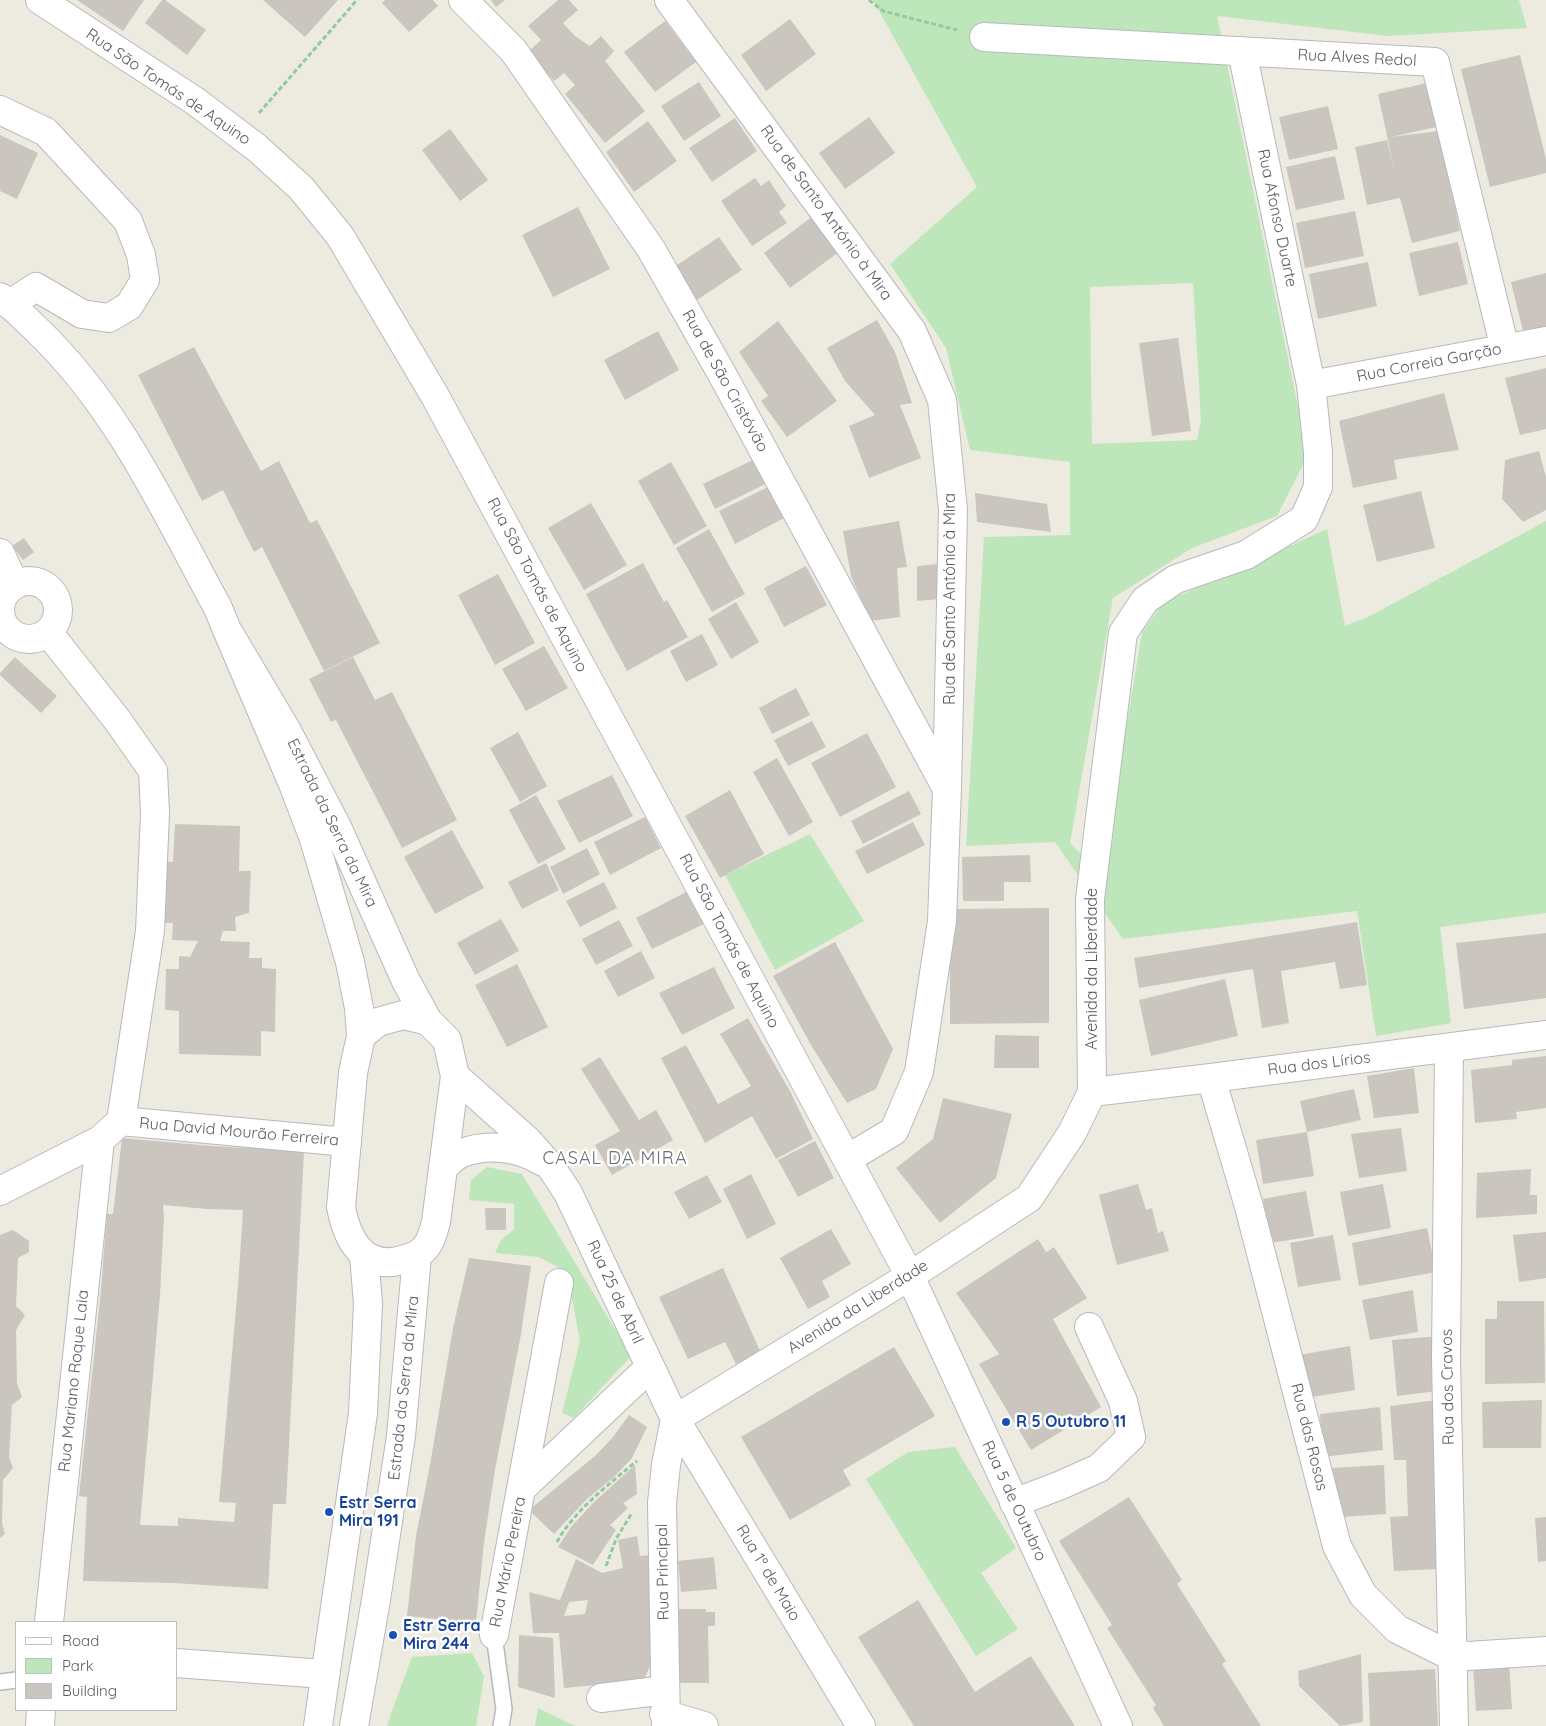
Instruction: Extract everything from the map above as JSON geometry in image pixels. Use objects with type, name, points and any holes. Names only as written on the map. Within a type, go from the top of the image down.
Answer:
[{"type":"street","name":"Rua São Tomás de Aquino","points":[[40,0],[195,101],[257,148],[301,188],[340,236],[435,396],[910,1276]]},
{"type":"street","name":"Rua de São Cristóvão","points":[[463,0],[513,50],[651,249],[726,382],[947,788]]},
{"type":"street","name":"Rua de Santo António à Mira","points":[[669,0],[912,331],[942,400],[953,510],[942,921],[920,1072],[894,1132],[846,1159]]},
{"type":"street","name":"Rua Alves Redol","points":[[984,37],[1434,62],[1505,349]]},
{"type":"street","name":"Rua Afonso Duarte","points":[[1242,51],[1311,385]]},
{"type":"street","points":[[0,110],[46,132],[128,221],[141,255],[145,280],[130,306],[109,318],[82,314],[36,287],[5,300]]},
{"type":"street","name":"Estrada da Serra da Mira","points":[[5,300],[62,355],[100,402],[130,446],[218,608],[294,784],[314,839],[350,962],[359,1008],[361,1036],[353,1073],[341,1207],[345,1227],[364,1255],[368,1304],[363,1413],[318,1726]]},
{"type":"street","name":"Rua Correia Garção","points":[[1311,385],[1546,341]]},
{"type":"street","name":"Avenida da Liberdade","points":[[672,1432],[1029,1198],[1072,1133],[1092,1092],[1090,899],[1124,633],[1145,600],[1176,579],[1246,555],[1304,519],[1318,487],[1318,452],[1311,385]]},
{"type":"street","points":[[0,553],[15,585]]},
{"type":"street","points":[[33,582],[50,590],[55,598],[58,616],[48,632],[40,637],[31,639],[21,638],[12,634],[6,627],[0,609],[2,600],[15,585],[33,582]]},
{"type":"street","name":"Estrada da Serra da Mira","points":[[227,630],[287,731],[337,827],[397,963],[428,1021],[447,1040],[455,1076],[436,1222],[428,1244],[417,1256],[401,1436],[376,1600],[354,1726]]},
{"type":"street","points":[[48,632],[118,721],[153,771],[155,813],[150,931],[121,1122]]},
{"type":"street","points":[[361,1036],[378,1022],[403,1015],[428,1021]]},
{"type":"street","name":"Rua dos Lírios","points":[[1092,1092],[1546,1035]]},
{"type":"street","name":"Rua dos Cravos","points":[[1449,1048],[1446,1359],[1454,1726]]},
{"type":"street","name":"Rua 25 de Abril","points":[[455,1076],[528,1141],[551,1166],[568,1193],[650,1367],[672,1432]]},
{"type":"street","name":"Rua das Rosas","points":[[1211,1078],[1248,1203],[1336,1546],[1362,1594],[1397,1629],[1453,1657]]},
{"type":"street","name":"Rua David Mourão Ferreira","points":[[0,1191],[100,1140],[121,1122],[347,1142]]},
{"type":"street","name":"Rua Mariano Roque Laia","points":[[49,1621],[100,1140]]},
{"type":"street","points":[[443,1168],[460,1154],[489,1147],[513,1149],[529,1154],[551,1166]]},
{"type":"street","points":[[364,1255],[378,1260],[394,1262],[417,1256]]},
{"type":"street","name":"Rua 5 de Outubro","points":[[910,1276],[1118,1726]]},
{"type":"street","name":"Rua Mário Pereira","points":[[494,1635],[559,1283]]},
{"type":"street","points":[[1014,1503],[1099,1468],[1131,1437],[1123,1401],[1089,1327]]},
{"type":"street","name":"Rua Mário Pereira","points":[[522,1488],[650,1367]]},
{"type":"street","name":"Rua Principal","points":[[665,1710],[662,1503],[672,1432]]},
{"type":"street","name":"Rua 1º de Maio","points":[[672,1432],[861,1726]]},
{"type":"street","points":[[1453,1657],[1546,1650]]},
{"type":"street","points":[[178,1663],[324,1674]]},
{"type":"street","points":[[601,1698],[665,1710],[704,1726]]},
{"type":"street","points":[[40,1726],[41,1711]]},
{"type":"lane","name":"Rua Mário Pereira","points":[[494,1635],[504,1709],[501,1726]]},
{"type":"lane","points":[[0,1682],[15,1680]]},
{"type":"path","points":[[240,135],[357,0]]},
{"type":"path","points":[[869,0],[883,11],[984,37]]},
{"type":"path","points":[[557,1542],[569,1524],[593,1500],[672,1432]]},
{"type":"path","points":[[606,1566],[616,1539],[635,1510],[642,1505],[662,1503]]},
{"type":"green space","points":[[873,0],[1519,0],[1527,28],[1388,36],[1217,16],[1308,455],[1277,516],[1192,548],[1113,598],[1070,843],[1102,875],[1142,632],[1163,603],[1327,529],[1345,626],[1370,616],[1546,521],[1546,913],[1440,927],[1451,1023],[1376,1036],[1357,911],[1123,939],[1055,842],[966,846],[984,537],[1070,535],[1070,462],[970,450],[946,348],[890,264],[977,187]],"holes":[[[1193,283],[1201,420],[1197,440],[1092,444],[1090,287]]]},
{"type":"green space","points":[[810,834],[864,921],[775,970],[725,875]]},
{"type":"green space","points":[[487,1167],[522,1174],[631,1356],[574,1418],[562,1413],[580,1341],[567,1272],[539,1257],[495,1253],[501,1240],[514,1229],[514,1204],[469,1200],[471,1180]]},
{"type":"green space","points":[[955,1447],[1016,1548],[981,1573],[1018,1629],[976,1656],[866,1479],[908,1452]]},
{"type":"green space","points":[[472,1653],[484,1676],[476,1726],[387,1726],[412,1657]]},
{"type":"green space","points":[[538,1708],[575,1726],[535,1726]]},
{"type":"building","points":[[77,0],[144,0],[123,31]]},
{"type":"building","points":[[162,0],[165,0],[206,30],[187,55],[145,23]]},
{"type":"building","points":[[263,0],[338,0],[305,37]]},
{"type":"building","points":[[385,0],[433,0],[438,6],[409,32],[382,3]]},
{"type":"building","points":[[491,0],[505,0],[496,7]]},
{"type":"building","points":[[558,0],[569,0],[578,10],[563,23],[575,36],[590,46],[601,36],[614,51],[605,61],[645,111],[605,143],[565,94],[575,85],[564,73],[554,81],[528,52],[541,40],[528,26]]},
{"type":"building","points":[[790,19],[816,54],[766,91],[741,55]]},
{"type":"building","points":[[665,21],[696,62],[655,92],[624,52]]},
{"type":"building","points":[[1520,55],[1546,159],[1546,173],[1490,187],[1461,69]]},
{"type":"building","points":[[699,82],[721,116],[684,141],[661,106]]},
{"type":"building","points":[[1427,83],[1437,127],[1390,137],[1439,131],[1460,231],[1412,243],[1400,198],[1367,205],[1355,147],[1387,140],[1394,168],[1378,94]]},
{"type":"building","points":[[1328,106],[1338,149],[1289,160],[1279,117]]},
{"type":"building","points":[[869,117],[895,153],[845,189],[819,153]]},
{"type":"building","points":[[735,118],[757,151],[712,182],[689,148]]},
{"type":"building","points":[[648,121],[677,161],[634,192],[606,152]]},
{"type":"building","points":[[450,129],[488,180],[460,201],[422,150]]},
{"type":"building","points":[[0,135],[38,153],[17,199],[0,191]]},
{"type":"building","points":[[1335,156],[1345,199],[1296,210],[1286,167]]},
{"type":"building","points":[[755,178],[761,186],[769,180],[786,206],[779,212],[787,223],[752,246],[721,201]]},
{"type":"building","points":[[578,207],[610,269],[553,297],[522,235]]},
{"type":"building","points":[[1355,211],[1364,256],[1305,268],[1296,223]]},
{"type":"building","points":[[813,216],[839,252],[790,288],[764,253]]},
{"type":"building","points":[[719,237],[742,270],[697,300],[674,267]]},
{"type":"building","points":[[1458,242],[1468,284],[1419,296],[1409,253]]},
{"type":"building","points":[[1368,262],[1377,306],[1318,319],[1309,274]]},
{"type":"building","points":[[1546,273],[1546,334],[1525,339],[1511,282]]},
{"type":"building","points":[[877,320],[895,352],[912,403],[900,405],[921,458],[869,478],[849,426],[875,415],[845,381],[827,348]]},
{"type":"building","points":[[778,321],[837,401],[787,437],[761,401],[768,396],[739,352]]},
{"type":"building","points":[[658,331],[679,370],[625,400],[604,360]]},
{"type":"building","points":[[1178,338],[1191,431],[1152,436],[1139,343]]},
{"type":"building","points":[[194,347],[261,471],[279,461],[310,523],[317,520],[380,643],[324,671],[262,547],[254,552],[223,490],[202,501],[138,375]]},
{"type":"building","points":[[1546,368],[1546,429],[1520,435],[1505,378]]},
{"type":"building","points":[[1444,393],[1459,450],[1394,460],[1397,479],[1353,488],[1339,421]]},
{"type":"building","points":[[1539,451],[1546,477],[1546,510],[1523,522],[1502,499],[1505,460]]},
{"type":"building","points":[[755,459],[767,483],[715,509],[703,484]]},
{"type":"building","points":[[671,462],[707,526],[674,545],[638,481]]},
{"type":"building","points":[[770,486],[786,517],[735,544],[719,511]]},
{"type":"building","points":[[1421,491],[1435,548],[1377,562],[1363,505]]},
{"type":"building","points":[[975,493],[1047,504],[1051,532],[977,522]]},
{"type":"building","points":[[591,503],[627,565],[584,590],[548,528]]},
{"type":"building","points":[[899,521],[907,567],[897,568],[900,617],[870,621],[851,576],[843,531]]},
{"type":"building","points":[[709,529],[745,594],[712,612],[676,548]]},
{"type":"building","points":[[24,538],[34,552],[23,560],[12,546]]},
{"type":"building","points":[[643,563],[664,602],[667,600],[688,637],[627,671],[586,594]]},
{"type":"building","points":[[938,564],[939,599],[917,601],[917,566]]},
{"type":"building","points":[[806,566],[827,605],[784,627],[764,588]]},
{"type":"building","points":[[498,574],[535,643],[495,665],[458,595]]},
{"type":"building","points":[[736,602],[759,642],[731,659],[708,619]]},
{"type":"building","points":[[702,634],[718,665],[686,682],[670,651]]},
{"type":"building","points":[[544,646],[568,688],[526,711],[502,669]]},
{"type":"building","points":[[15,657],[57,696],[41,713],[0,675]]},
{"type":"building","points":[[353,657],[375,700],[392,692],[457,820],[402,848],[336,720],[331,722],[309,679]]},
{"type":"building","points":[[796,688],[810,715],[772,734],[759,708]]},
{"type":"building","points":[[812,721],[826,747],[788,766],[774,740]]},
{"type":"building","points":[[518,732],[547,786],[520,802],[490,748]]},
{"type":"building","points":[[867,733],[896,787],[840,817],[811,763]]},
{"type":"building","points":[[777,758],[813,822],[789,836],[753,772]]},
{"type":"building","points":[[612,775],[633,816],[579,843],[557,801]]},
{"type":"building","points":[[730,790],[764,854],[720,878],[685,816]]},
{"type":"building","points":[[909,791],[921,814],[863,844],[851,821]]},
{"type":"building","points":[[536,795],[566,849],[538,864],[509,810]]},
{"type":"building","points":[[645,817],[661,848],[610,875],[594,842]]},
{"type":"building","points":[[913,822],[925,845],[867,874],[855,851]]},
{"type":"building","points":[[175,824],[240,826],[239,871],[251,871],[249,913],[235,917],[236,931],[223,931],[220,941],[250,942],[249,958],[262,958],[262,968],[276,969],[275,1032],[261,1031],[261,1056],[179,1054],[179,1011],[165,1010],[166,969],[179,969],[179,956],[190,957],[198,941],[172,940],[173,923],[158,923],[161,861],[173,862]]},
{"type":"building","points":[[452,830],[484,888],[435,914],[404,857]]},
{"type":"building","points":[[587,848],[600,874],[563,894],[550,867]]},
{"type":"building","points":[[1030,855],[1031,882],[1004,882],[1004,901],[963,901],[962,857]]},
{"type":"building","points":[[546,863],[559,890],[522,909],[508,882]]},
{"type":"building","points":[[604,882],[617,908],[580,927],[566,901]]},
{"type":"building","points":[[688,891],[704,924],[652,949],[636,918]]},
{"type":"building","points":[[1049,908],[1049,1023],[950,1024],[950,909]]},
{"type":"building","points":[[501,919],[519,951],[475,975],[457,943]]},
{"type":"building","points":[[619,920],[633,946],[596,965],[582,939]]},
{"type":"building","points":[[1357,922],[1367,985],[1340,989],[1335,962],[1281,971],[1289,1023],[1262,1028],[1253,969],[1139,988],[1134,958]]},
{"type":"building","points":[[1546,933],[1546,998],[1464,1009],[1456,943]]},
{"type":"building","points":[[835,942],[893,1049],[876,1089],[847,1103],[811,1045],[773,976]]},
{"type":"building","points":[[641,951],[655,978],[618,997],[604,971]]},
{"type":"building","points":[[517,964],[548,1027],[507,1047],[475,985]]},
{"type":"building","points":[[714,967],[735,1008],[682,1035],[659,993]]},
{"type":"building","points":[[1225,979],[1238,1036],[1151,1056],[1139,1000]]},
{"type":"building","points":[[748,1018],[791,1093],[813,1139],[776,1159],[752,1116],[705,1143],[661,1058],[686,1045],[718,1104],[751,1086],[720,1034]]},
{"type":"building","points":[[995,1035],[1039,1036],[1039,1068],[994,1068]]},
{"type":"building","points":[[1546,1056],[1546,1108],[1516,1112],[1517,1119],[1475,1123],[1471,1070],[1512,1065],[1512,1060]]},
{"type":"building","points":[[600,1057],[639,1120],[656,1110],[673,1140],[612,1175],[595,1145],[620,1131],[581,1069]]},
{"type":"building","points":[[1414,1068],[1419,1113],[1374,1118],[1367,1076]]},
{"type":"building","points":[[1354,1089],[1361,1120],[1307,1132],[1300,1101]]},
{"type":"building","points":[[943,1098],[1012,1114],[996,1178],[940,1223],[896,1168],[933,1139]]},
{"type":"building","points":[[1401,1128],[1407,1171],[1359,1178],[1351,1134]]},
{"type":"building","points":[[1307,1132],[1314,1176],[1263,1184],[1256,1140]]},
{"type":"building","points":[[122,1138],[211,1146],[304,1151],[286,1504],[273,1504],[268,1589],[174,1583],[83,1581],[87,1497],[79,1496],[101,1290],[107,1214],[113,1214]],"holes":[[[163,1205],[243,1210],[219,1502],[236,1503],[234,1522],[178,1518],[178,1526],[140,1525],[160,1295]]]},
{"type":"building","points":[[815,1141],[834,1178],[798,1197],[778,1160]]},
{"type":"building","points":[[1531,1169],[1530,1195],[1537,1195],[1537,1214],[1476,1218],[1477,1173]]},
{"type":"building","points":[[751,1174],[776,1224],[747,1239],[723,1189]]},
{"type":"building","points":[[707,1175],[722,1202],[689,1219],[674,1192]]},
{"type":"building","points":[[1138,1184],[1146,1210],[1152,1208],[1158,1233],[1163,1231],[1169,1251],[1117,1265],[1099,1195]]},
{"type":"building","points":[[1383,1184],[1391,1228],[1348,1236],[1340,1192]]},
{"type":"building","points":[[1306,1191],[1314,1236],[1271,1243],[1263,1199]]},
{"type":"building","points":[[485,1208],[506,1208],[506,1230],[486,1230]]},
{"type":"building","points":[[1427,1228],[1436,1272],[1359,1286],[1352,1243]]},
{"type":"building","points":[[831,1229],[851,1264],[822,1281],[830,1297],[808,1309],[780,1258]]},
{"type":"building","points":[[13,1230],[29,1241],[29,1252],[18,1258],[16,1306],[25,1315],[16,1330],[17,1383],[22,1397],[12,1405],[9,1457],[13,1468],[3,1480],[2,1523],[5,1534],[0,1538],[0,1235]]},
{"type":"building","points":[[1546,1232],[1546,1278],[1519,1282],[1513,1235]]},
{"type":"building","points":[[1333,1235],[1341,1280],[1298,1287],[1290,1243]]},
{"type":"building","points":[[1038,1239],[1046,1252],[1054,1247],[1087,1298],[1053,1319],[1101,1407],[1031,1450],[979,1364],[999,1354],[956,1293]]},
{"type":"building","points":[[469,1258],[531,1266],[521,1334],[495,1470],[484,1542],[476,1623],[407,1616],[416,1536],[453,1328]]},
{"type":"building","points":[[723,1268],[761,1353],[736,1364],[725,1342],[688,1359],[659,1297]]},
{"type":"building","points":[[1413,1290],[1418,1332],[1370,1340],[1362,1300]]},
{"type":"building","points":[[1497,1301],[1544,1301],[1545,1383],[1485,1384],[1485,1319],[1497,1319]]},
{"type":"building","points":[[1439,1336],[1437,1391],[1397,1396],[1392,1340]]},
{"type":"building","points":[[1350,1346],[1355,1390],[1312,1397],[1299,1355]]},
{"type":"building","points":[[894,1347],[935,1416],[843,1470],[851,1485],[790,1520],[741,1437]]},
{"type":"building","points":[[1437,1400],[1435,1514],[1438,1569],[1394,1571],[1390,1517],[1408,1516],[1406,1460],[1394,1460],[1390,1406]]},
{"type":"building","points":[[1542,1400],[1541,1448],[1483,1448],[1482,1402]]},
{"type":"building","points":[[1380,1407],[1383,1450],[1322,1457],[1320,1414]]},
{"type":"building","points":[[629,1415],[647,1427],[632,1458],[614,1477],[587,1499],[554,1534],[529,1510],[595,1456],[613,1437]]},
{"type":"building","points":[[635,1465],[637,1494],[623,1503],[628,1508],[610,1525],[616,1530],[593,1565],[558,1547],[571,1527],[592,1504]]},
{"type":"building","points":[[1384,1465],[1386,1514],[1343,1517],[1332,1468]]},
{"type":"building","points":[[1129,1497],[1182,1580],[1177,1584],[1226,1661],[1222,1664],[1261,1726],[1164,1726],[1153,1708],[1156,1705],[1107,1628],[1112,1625],[1059,1541]]},
{"type":"building","points":[[1546,1517],[1546,1561],[1538,1562],[1535,1518]]},
{"type":"building","points":[[637,1536],[640,1556],[649,1555],[657,1652],[642,1683],[628,1686],[596,1685],[564,1688],[559,1633],[533,1633],[529,1592],[560,1600],[576,1559],[602,1573],[623,1568],[618,1540]],"holes":[[[588,1600],[585,1614],[564,1616],[569,1602]]]},
{"type":"building","points":[[714,1557],[717,1589],[681,1592],[678,1561]]},
{"type":"building","points":[[918,1600],[975,1692],[1031,1656],[1075,1726],[914,1726],[858,1637]]},
{"type":"building","points":[[674,1609],[706,1609],[706,1612],[715,1612],[715,1626],[708,1626],[709,1683],[675,1683]]},
{"type":"building","points":[[519,1635],[553,1638],[555,1698],[518,1687]]},
{"type":"building","points":[[1361,1654],[1363,1722],[1340,1726],[1299,1686],[1298,1671]]},
{"type":"building","points":[[1509,1663],[1512,1709],[1476,1711],[1473,1666]]},
{"type":"building","points":[[1435,1669],[1438,1726],[1370,1726],[1368,1673]]},
{"type":"place","name":"R 5 Outubro 11","points":[[1006,1422]]},
{"type":"place","name":"Estr Serra Mira 191","points":[[329,1512]]},
{"type":"place","name":"Estr Serra Mira 244","points":[[393,1635]]},
{"type":"district","name":"CASAL DA MIRA","points":[[615,1159]]}]
